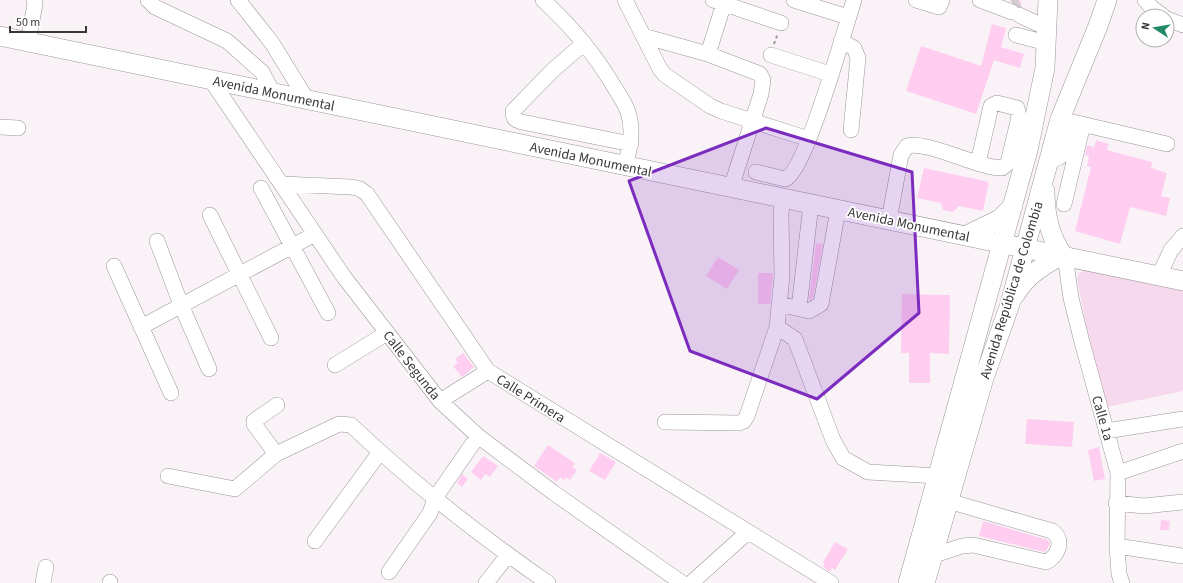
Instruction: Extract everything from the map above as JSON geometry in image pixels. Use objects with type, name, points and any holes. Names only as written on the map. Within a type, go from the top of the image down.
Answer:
[{"type":"main road","name":"Avenida República de Colombia","points":[[925,583],[938,476],[995,273],[1036,114],[1047,36],[1048,0]]},
{"type":"main road","name":"Avenida República de Colombia","points":[[908,583],[930,543],[948,501],[984,378],[1010,304],[1049,159],[1072,122],[1098,26],[1107,0]]},
{"type":"main road","name":"Avenida Monumental","points":[[0,36],[1183,281]]},
{"type":"main road","points":[[1010,304],[1021,285],[1032,274],[1064,256],[1054,242],[1050,228],[1045,197],[1045,177]]},
{"type":"main road","points":[[995,273],[989,257],[979,246],[965,236],[1000,219],[1013,206]]},
{"type":"street","points":[[28,42],[35,4],[34,0]]},
{"type":"street","points":[[148,0],[155,7],[227,41],[262,72],[273,93]]},
{"type":"street","points":[[238,0],[272,43],[307,100]]},
{"type":"street","points":[[543,0],[562,18],[601,65],[628,111],[631,144],[625,166]]},
{"type":"street","points":[[625,0],[665,75],[710,106],[809,139]]},
{"type":"street","points":[[794,0],[848,18]]},
{"type":"street","points":[[756,172],[780,178],[788,178],[793,172],[809,139],[854,0]]},
{"type":"street","points":[[916,0],[939,7],[942,0]]},
{"type":"street","points":[[980,0],[1010,9],[1047,36]]},
{"type":"street","points":[[1145,0],[1152,8]]},
{"type":"street","points":[[708,54],[721,1],[781,23]]},
{"type":"street","points":[[1016,35],[1047,36]]},
{"type":"street","points":[[643,36],[708,54],[760,74],[763,80],[763,87],[731,188]]},
{"type":"street","points":[[841,41],[854,48],[858,58],[851,130]]},
{"type":"street","points":[[584,44],[552,71],[513,111],[513,117],[515,120],[522,122],[631,144]]},
{"type":"street","points":[[771,55],[830,74]]},
{"type":"street","name":"Calle Segunda","points":[[212,80],[344,277],[440,401],[478,436],[554,493],[682,583]]},
{"type":"street","points":[[1064,204],[1072,122],[1167,144]]},
{"type":"street","points":[[0,126],[18,128]]},
{"type":"street","points":[[889,220],[901,155],[907,146],[913,144],[919,145],[978,163]]},
{"type":"street","name":"Calle Primera","points":[[282,184],[351,187],[360,189],[367,194],[488,370],[831,583]]},
{"type":"street","points":[[261,188],[291,247],[328,313]]},
{"type":"street","points":[[665,422],[739,423],[744,421],[747,416],[777,326],[782,276],[783,198]]},
{"type":"street","points":[[799,308],[811,204]]},
{"type":"street","points":[[779,304],[809,311],[821,304],[838,210]]},
{"type":"street","points":[[210,215],[271,338]]},
{"type":"street","points":[[141,327],[315,234]]},
{"type":"street","points":[[1159,276],[1171,250],[1183,236]]},
{"type":"street","points":[[157,240],[181,306],[209,369]]},
{"type":"street","name":"Calle 1a","points":[[1064,256],[1071,298],[1118,473],[1116,503],[1117,546],[1119,574],[1122,583]]},
{"type":"street","points":[[114,266],[171,393]]},
{"type":"street","points":[[777,326],[795,339],[833,440],[843,458],[868,472],[938,476]]},
{"type":"street","points":[[335,366],[387,333]]},
{"type":"street","points":[[440,401],[488,370]]},
{"type":"street","points":[[276,454],[254,424],[254,421],[277,405]]},
{"type":"street","points":[[1106,431],[1183,419]]},
{"type":"street","points":[[168,476],[235,489],[276,454],[339,424],[345,423],[351,425],[380,452],[435,498],[508,555],[548,583]]},
{"type":"street","points":[[389,572],[430,513],[435,498],[478,436]]},
{"type":"street","points":[[1118,473],[1183,451]]},
{"type":"street","points":[[315,541],[380,452]]},
{"type":"street","points":[[930,543],[962,546],[973,545],[1046,562],[1052,560],[1056,555],[1060,540],[1057,534],[1052,531],[948,501]]},
{"type":"street","points":[[1116,503],[1144,506],[1183,502]]},
{"type":"street","points":[[691,583],[748,532]]},
{"type":"street","points":[[1117,546],[1183,556]]},
{"type":"street","points":[[486,583],[508,555]]},
{"type":"street","points":[[43,583],[46,567]]},
{"type":"path","points":[[771,55],[781,23]]},
{"type":"highlighted area","points":[[766,128],[912,172],[919,313],[817,399],[690,351],[629,181]]},
{"type":"shaded area","points":[[1084,270],[1183,291],[1183,391],[1107,407],[1086,325],[1077,278],[1079,273]]},
{"type":"building","points":[[1011,0],[1020,0],[1022,7],[1012,2]]},
{"type":"building","points":[[992,24],[1006,28],[1001,47],[1024,54],[1020,68],[994,60],[976,114],[906,91],[921,46],[981,66]]},
{"type":"building","points":[[1096,140],[1109,144],[1107,150],[1152,162],[1151,168],[1167,173],[1161,196],[1170,198],[1166,216],[1130,207],[1120,244],[1075,231],[1091,167],[1087,166],[1089,156],[1085,155],[1087,145],[1094,147]]},
{"type":"building","points":[[924,168],[989,182],[983,211],[959,206],[953,212],[943,210],[941,203],[917,198]]},
{"type":"building","points":[[816,243],[823,244],[813,298],[809,301]]},
{"type":"building","points":[[718,257],[739,270],[727,289],[706,276]]},
{"type":"building","points":[[758,273],[773,273],[770,304],[758,304]]},
{"type":"building","points":[[902,294],[950,295],[949,354],[930,353],[930,383],[909,383],[909,353],[901,353]]},
{"type":"building","points":[[463,353],[474,367],[462,377],[453,366],[458,363],[455,359]]},
{"type":"building","points":[[1027,419],[1074,422],[1072,447],[1025,444]]},
{"type":"building","points":[[548,445],[575,463],[572,467],[577,470],[570,480],[566,477],[564,480],[560,477],[557,482],[534,466]]},
{"type":"building","points":[[1099,447],[1105,479],[1094,481],[1088,450]]},
{"type":"building","points":[[600,453],[616,462],[605,480],[589,471]]},
{"type":"building","points":[[483,456],[498,466],[490,477],[485,474],[481,480],[471,472]]},
{"type":"building","points":[[462,474],[468,479],[462,487],[457,483]]},
{"type":"building","points":[[1161,520],[1170,521],[1169,530],[1160,530]]},
{"type":"building","points":[[983,521],[1048,540],[1050,543],[1045,552],[979,536]]},
{"type":"building","points":[[835,542],[848,549],[835,570],[832,568],[830,572],[823,567],[825,564],[823,562]]},
{"type":"tunnel","points":[[1012,3],[1018,0]]}]
